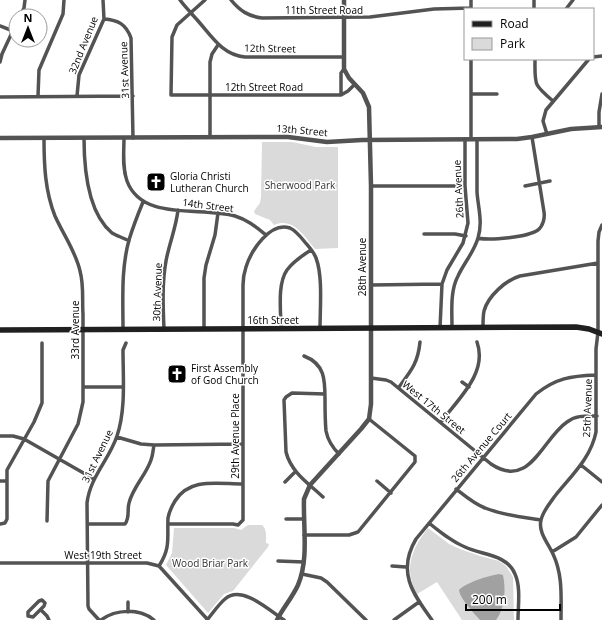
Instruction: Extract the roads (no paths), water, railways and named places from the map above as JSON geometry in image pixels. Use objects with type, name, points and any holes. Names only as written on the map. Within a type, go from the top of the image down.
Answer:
[{"type":"main road","name":"16th Street","points":[[0,330],[576,327],[600,333]]},
{"type":"street","points":[[38,96],[39,70],[63,14],[64,0]]},
{"type":"street","name":"32nd Avenue","points":[[77,96],[79,75],[104,19],[103,0]]},
{"type":"street","name":"12th Street","points":[[180,0],[218,45],[232,54],[241,56],[343,57]]},
{"type":"street","points":[[191,12],[206,0]]},
{"type":"street","name":"11th Street Road","points":[[231,0],[242,11],[253,17],[262,18],[378,17],[434,9],[464,9]]},
{"type":"street","name":"28th Avenue","points":[[344,0],[344,69],[354,85],[363,93],[369,107],[371,186],[371,404],[368,419]]},
{"type":"street","points":[[567,8],[573,0]]},
{"type":"street","name":"12th Street Road","points":[[191,12],[177,25],[172,37],[171,95],[341,95]]},
{"type":"street","name":"31st Avenue","points":[[104,19],[116,20],[122,23],[132,38],[133,138]]},
{"type":"street","points":[[0,62],[8,41]]},
{"type":"street","points":[[210,136],[210,58],[218,45]]},
{"type":"street","points":[[471,60],[471,139]]},
{"type":"street","points":[[535,60],[536,84],[540,90],[553,101]]},
{"type":"street","points":[[547,134],[544,126],[544,116],[546,110],[588,60]]},
{"type":"street","points":[[344,69],[341,74],[341,95],[354,85]]},
{"type":"street","points":[[471,94],[497,94]]},
{"type":"street","points":[[600,127],[599,112],[602,94]]},
{"type":"street","points":[[0,96],[132,96]]},
{"type":"street","name":"13th Street","points":[[0,138],[133,138],[210,136],[288,137],[327,142],[370,140],[517,139],[571,129],[600,127]]},
{"type":"street","points":[[478,238],[489,240],[519,236],[537,231],[543,223],[544,216],[532,137]]},
{"type":"street","name":"33rd Avenue","points":[[44,138],[44,166],[49,198],[55,215],[77,261],[80,272],[83,329],[83,402],[78,424],[48,481],[47,522]]},
{"type":"street","points":[[84,138],[84,162],[87,182],[96,208],[107,227],[115,234],[129,241]]},
{"type":"street","points":[[123,329],[124,269],[129,241],[143,202],[127,181],[124,166],[124,138]]},
{"type":"street","name":"26th Avenue","points":[[440,328],[442,284],[447,270],[463,244],[466,236],[468,215],[465,186],[465,139]]},
{"type":"street","points":[[452,328],[452,300],[455,283],[463,265],[472,253],[478,238],[480,214],[477,192],[477,139]]},
{"type":"street","points":[[525,186],[550,181]]},
{"type":"street","points":[[371,186],[465,186]]},
{"type":"street","name":"14th Street","points":[[143,202],[162,208],[228,214],[243,218],[252,223],[266,235]]},
{"type":"street","name":"30th Avenue","points":[[164,329],[164,277],[166,260],[176,225],[178,210]]},
{"type":"street","points":[[204,329],[204,278],[206,265],[215,235],[218,213]]},
{"type":"street","name":"25th Avenue","points":[[540,520],[546,508],[581,465],[592,448],[595,440],[596,349],[600,333],[600,284],[598,263],[599,232],[602,225]]},
{"type":"street","points":[[266,235],[279,228],[291,228],[296,232],[317,259],[319,268],[320,328]]},
{"type":"street","points":[[424,234],[455,234],[466,236]]},
{"type":"street","name":"29th Avenue Place","points":[[168,524],[238,525],[243,520],[242,285],[246,268],[254,249],[266,235]]},
{"type":"street","points":[[281,329],[281,288],[284,277],[292,265],[311,250]]},
{"type":"street","points":[[483,327],[483,317],[486,307],[500,288],[511,279],[520,276],[598,263]]},
{"type":"street","points":[[371,285],[442,284]]},
{"type":"street","points":[[399,387],[415,365],[419,354],[420,342]]},
{"type":"street","points":[[441,422],[469,387],[476,374],[479,363],[479,348],[477,342]]},
{"type":"street","points":[[0,524],[5,523],[7,515],[7,481],[9,466],[34,422],[42,403],[42,343]]},
{"type":"street","name":"31st Avenue","points":[[100,620],[88,606],[89,492],[94,479],[117,437],[122,415],[123,350],[126,343]]},
{"type":"street","points":[[304,356],[315,362],[323,372],[325,382],[327,438],[332,447],[339,454]]},
{"type":"street","name":"26th Avenue Court","points":[[432,620],[410,587],[406,567],[412,546],[456,489],[522,409],[543,388],[563,378],[596,375]]},
{"type":"street","name":"West 17th Street","points":[[371,378],[386,380],[399,387],[483,457],[496,467],[505,471],[521,469],[528,466],[566,422],[580,416],[596,416]]},
{"type":"street","points":[[462,382],[469,387]]},
{"type":"street","points":[[83,387],[123,387]]},
{"type":"street","points":[[323,497],[295,472],[288,460],[286,452],[284,400],[286,396],[292,394],[325,394]]},
{"type":"street","points":[[278,618],[295,590],[302,574],[304,562],[304,535],[304,519],[304,499],[310,485],[339,454],[368,419],[415,456],[416,460],[414,464],[358,532],[353,534],[304,535]]},
{"type":"street","points":[[0,436],[12,436],[24,440],[94,479]]},
{"type":"street","points":[[117,437],[141,444],[243,444]]},
{"type":"street","points":[[88,524],[125,524],[127,522],[129,518],[127,514],[129,502],[152,459],[154,444]]},
{"type":"street","points":[[581,465],[602,482]]},
{"type":"street","points":[[285,482],[295,472]]},
{"type":"street","points":[[0,481],[7,481]]},
{"type":"street","points":[[377,481],[391,493]]},
{"type":"street","points":[[243,484],[201,484],[188,488],[181,493],[169,514],[167,549],[159,566],[207,620],[225,599],[237,594],[248,596],[278,618],[284,620]]},
{"type":"street","points":[[456,489],[472,502],[484,508],[495,512],[540,520],[542,535],[557,563],[561,579],[561,620]]},
{"type":"street","points":[[552,552],[576,537],[602,505]]},
{"type":"street","points":[[286,519],[304,519]]},
{"type":"street","points":[[429,523],[456,543],[476,552],[503,560],[512,568],[518,581],[518,620]]},
{"type":"street","points":[[278,561],[304,562]]},
{"type":"street","name":"West 19th Street","points":[[0,563],[148,562],[159,566]]},
{"type":"street","points":[[392,566],[406,567]]},
{"type":"street","points":[[302,574],[321,578],[327,582],[366,620]]},
{"type":"street","points":[[42,600],[45,603],[41,610],[33,617],[28,616],[28,612],[42,600]]},
{"type":"street","points":[[128,602],[128,612]]},
{"type":"street","points":[[394,620],[419,602]]},
{"type":"street","points":[[41,610],[49,620]]},
{"type":"street","points":[[100,620],[113,613],[128,612],[142,613],[154,620]]},
{"type":"place","name":"Gloria Christi Lutheran Church","points":[[156,182]]},
{"type":"place","name":"First Assembly of God Church","points":[[177,374]]},
{"type":"park label","name":"Sherwood Park","points":[[300,185]]},
{"type":"park label","name":"Wood Briar Park","points":[[210,563]]}]
